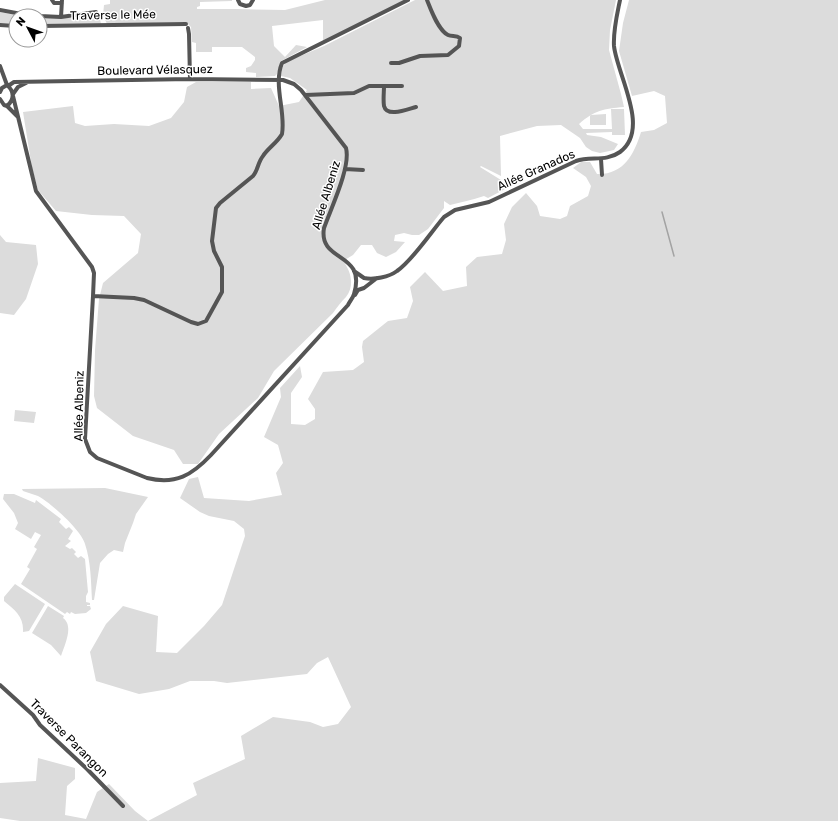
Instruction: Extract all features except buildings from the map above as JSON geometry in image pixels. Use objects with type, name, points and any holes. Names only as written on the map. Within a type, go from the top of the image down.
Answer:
[{"type":"street","points":[[52,0],[54,3],[62,1],[61,17]]},
{"type":"street","points":[[238,0],[240,4],[246,6],[250,5],[253,0]]},
{"type":"street","points":[[93,296],[134,298],[144,300],[195,323],[202,323],[208,319],[222,292],[222,267],[214,252],[212,242],[216,208],[253,176],[257,171],[263,155],[282,134],[279,80],[280,66],[284,60],[314,48],[408,0]]},
{"type":"street","points":[[391,63],[399,63],[420,56],[448,55],[459,46],[460,38],[457,36],[448,35],[443,31],[426,0]]},
{"type":"street","name":"Allée Granados","points":[[348,305],[358,290],[364,288],[378,278],[390,275],[401,268],[444,217],[450,212],[489,202],[576,161],[611,157],[624,148],[630,139],[633,130],[630,102],[614,45],[620,0]]},
{"type":"street","name":"Traverse le Mée","points":[[48,16],[61,17],[96,12]]},
{"type":"street","name":"Traverse le Mée","points":[[48,26],[186,24]]},
{"type":"street","points":[[188,28],[190,34],[190,79]]},
{"type":"street","name":"Allée Albeniz","points":[[0,66],[2,74],[13,95],[36,191],[92,266],[93,296],[86,444],[90,452],[97,458],[155,479],[170,479],[185,476],[200,466],[348,305],[354,294],[354,271],[348,261],[329,249],[323,237],[324,228],[345,169],[347,155],[344,145],[306,95],[294,84],[279,80]]},
{"type":"street","points":[[2,74],[7,80],[14,82]]},
{"type":"street","name":"Boulevard Vélasquez","points":[[14,82],[190,79],[279,80]]},
{"type":"street","points":[[0,92],[2,88],[14,82]]},
{"type":"street","points":[[1,109],[11,102],[13,95],[21,85],[30,82]]},
{"type":"street","points":[[306,95],[354,93],[369,86],[402,86]]},
{"type":"street","points":[[384,86],[384,106],[386,110],[392,112],[416,107]]},
{"type":"street","points":[[0,100],[18,117]]},
{"type":"street","points":[[601,159],[602,175]]},
{"type":"street","points":[[345,169],[362,170]]},
{"type":"street","points":[[354,271],[364,278],[378,278]]},
{"type":"street","name":"Allée Albeniz","points":[[355,284],[358,290]]},
{"type":"street","name":"Traverse Parangon","points":[[0,685],[33,715],[40,725],[88,769],[123,806]]},
{"type":"shaded area","points":[[110,0],[232,0],[200,2],[200,6],[197,7],[197,9],[285,10],[325,0],[405,0],[323,41],[323,20],[272,26],[274,46],[285,57],[296,45],[307,47],[281,61],[275,76],[256,77],[256,73],[246,72],[246,68],[251,66],[255,60],[255,57],[242,47],[212,47],[212,52],[196,52],[196,43],[192,42],[191,27],[186,22],[107,24],[103,15],[104,5],[110,4]]},
{"type":"shaded area","points":[[415,0],[616,0],[610,30],[609,50],[624,107],[610,109],[600,111],[579,124],[583,129],[612,129],[611,109],[624,109],[625,135],[612,135],[612,132],[586,133],[587,135],[601,137],[618,144],[614,150],[600,153],[592,151],[586,147],[580,138],[561,125],[537,126],[500,136],[501,176],[481,166],[480,167],[501,180],[507,188],[488,198],[484,196],[450,205],[444,201],[444,208],[428,229],[419,235],[404,233],[395,235],[394,241],[405,242],[396,252],[386,257],[377,253],[372,245],[361,245],[353,255],[343,261],[348,269],[351,279],[349,293],[333,313],[274,371],[258,398],[219,434],[198,464],[183,464],[174,450],[133,436],[97,408],[94,396],[95,350],[99,299],[103,283],[138,253],[141,234],[124,216],[92,215],[56,211],[38,190],[32,168],[23,112],[73,106],[75,123],[85,126],[114,124],[149,126],[171,118],[184,102],[187,87],[196,82],[251,82],[251,89],[271,88],[279,106],[299,102],[307,90],[290,78],[281,76],[282,68],[286,62],[324,46]]},
{"type":"shaded area","points":[[629,0],[838,0],[838,821],[148,821],[197,795],[193,783],[245,759],[241,736],[273,717],[310,722],[323,727],[338,724],[351,707],[328,657],[317,663],[307,674],[227,683],[214,681],[190,681],[169,689],[139,694],[96,681],[90,652],[106,624],[123,606],[158,616],[156,652],[177,653],[204,626],[222,605],[245,536],[244,529],[234,521],[209,516],[200,512],[180,498],[189,479],[198,477],[204,498],[249,501],[282,495],[276,473],[283,463],[278,445],[264,437],[281,397],[280,388],[300,366],[302,377],[291,393],[291,424],[305,425],[315,419],[315,409],[308,399],[323,372],[353,370],[364,362],[362,347],[363,341],[388,321],[407,318],[413,301],[410,287],[425,272],[443,291],[467,286],[466,267],[477,257],[502,254],[506,240],[504,224],[512,207],[526,193],[537,206],[540,216],[560,219],[567,216],[570,206],[588,196],[591,186],[586,177],[573,168],[581,162],[590,162],[597,174],[614,171],[621,167],[631,156],[641,132],[654,130],[667,123],[665,96],[654,91],[632,96],[619,51],[623,23]]},
{"type":"shaded area","points":[[0,12],[8,14],[8,24],[0,23]]},
{"type":"shaded area","points":[[99,14],[101,24],[48,25],[48,18],[72,18]]},
{"type":"shaded area","points":[[606,114],[606,125],[590,125],[591,115]]},
{"type":"shaded area","points":[[0,235],[6,242],[36,245],[38,264],[26,299],[14,315],[0,313]]},
{"type":"shaded area","points":[[15,410],[36,412],[34,423],[14,421]]},
{"type":"shaded area","points":[[105,488],[148,497],[136,514],[123,552],[114,550],[100,563],[94,600],[92,600],[90,565],[83,538],[65,517],[50,504],[38,496],[23,491],[22,489]]},
{"type":"shaded area","points":[[4,494],[14,494],[35,503],[36,500],[61,519],[59,522],[66,529],[69,527],[73,531],[68,539],[71,541],[65,546],[70,549],[72,548],[76,552],[74,554],[78,558],[81,556],[85,559],[88,592],[86,602],[90,603],[90,605],[87,606],[90,606],[91,609],[86,613],[75,614],[71,612],[70,614],[67,612],[65,614],[21,584],[30,569],[27,567],[37,549],[34,547],[41,535],[35,532],[31,539],[15,529],[18,523],[14,513],[3,499]]},
{"type":"shaded area","points":[[15,584],[45,604],[29,631],[23,632],[22,622],[18,614],[4,601],[4,597]]},
{"type":"shaded area","points":[[48,606],[64,616],[63,618],[68,626],[68,636],[61,656],[51,645],[32,633]]},
{"type":"shaded area","points":[[38,758],[75,768],[75,779],[67,786],[65,815],[86,819],[97,792],[109,784],[135,811],[148,821],[20,821],[0,818],[0,783],[36,781]]},
{"type":"waterway","points":[[662,212],[674,256]]}]
